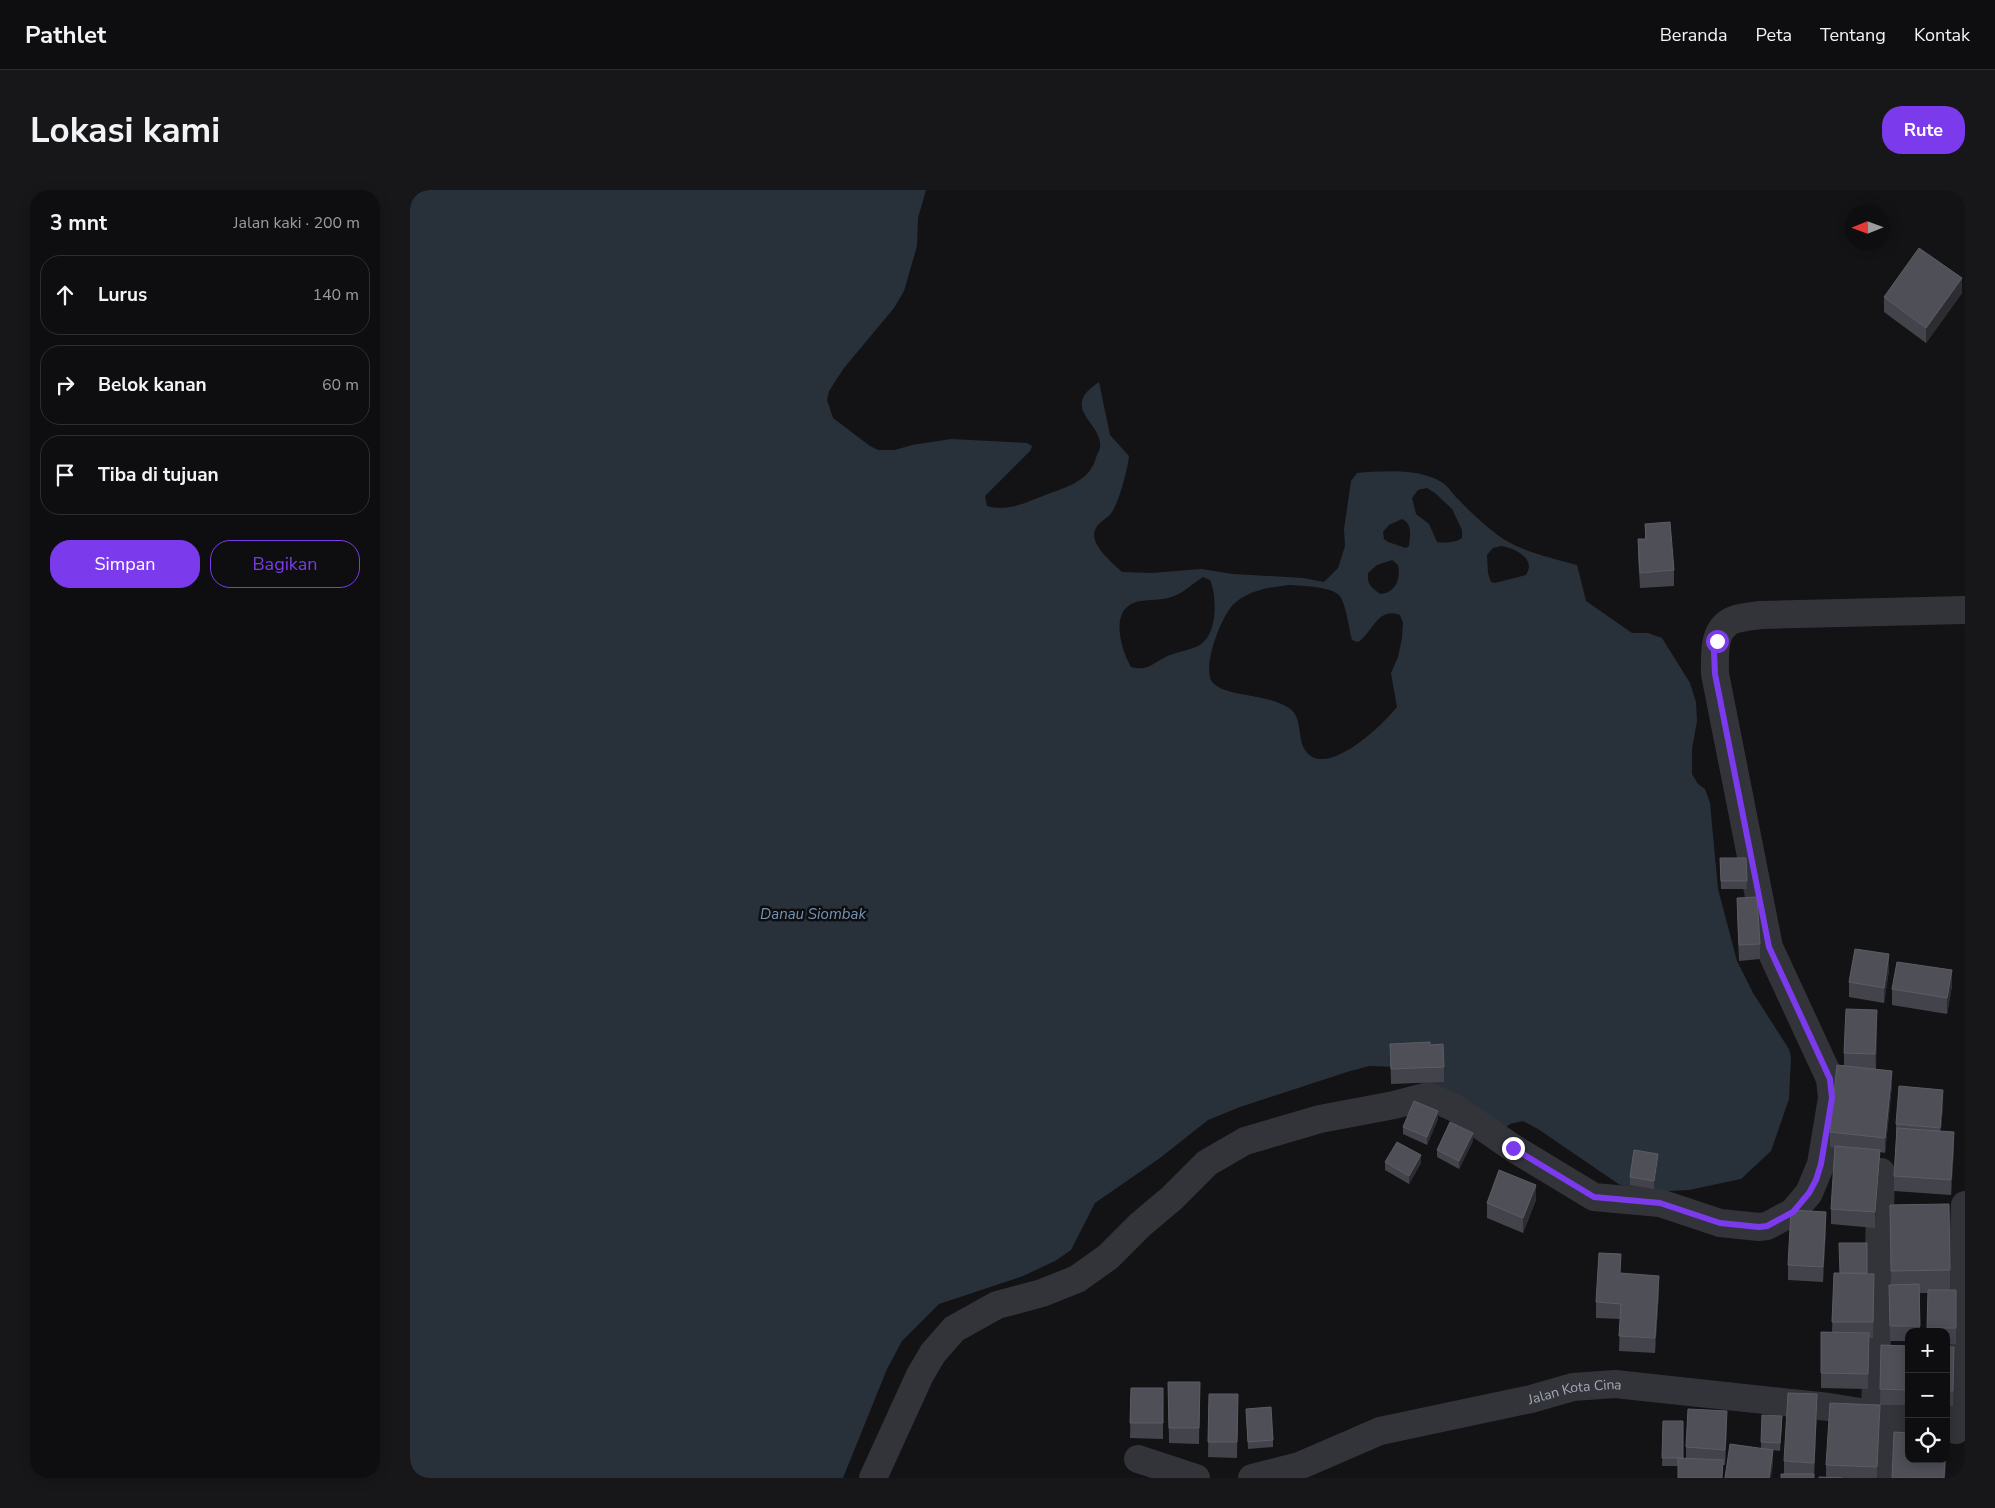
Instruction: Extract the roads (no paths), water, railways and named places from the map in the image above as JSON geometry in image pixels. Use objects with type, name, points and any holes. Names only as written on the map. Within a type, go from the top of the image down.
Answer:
[{"type":"street","points":[[874,1478],[920,1375],[933,1353],[954,1329],[997,1305],[1042,1293],[1077,1279],[1108,1257],[1140,1224],[1172,1198],[1207,1163],[1245,1141],[1320,1119],[1394,1105],[1428,1096],[1455,1108],[1513,1148],[1594,1197],[1651,1202],[1673,1207],[1720,1223],[1759,1227],[1767,1226],[1793,1212],[1809,1193],[1821,1164],[1832,1089],[1830,1079],[1769,947],[1715,674],[1714,652],[1717,641],[1722,629],[1732,620],[1761,615],[1965,610]]},
{"type":"street","points":[[1881,1172],[1892,1417],[1885,1478]]},
{"type":"street","points":[[1956,1430],[1965,1205]]},
{"type":"street","name":"Jalan Kota Cina","points":[[1252,1478],[1299,1466],[1380,1431],[1593,1384],[1615,1384],[1829,1407],[1892,1417]]},
{"type":"street","points":[[1138,1460],[1196,1478]]},
{"type":"water","name":"Danau Siombak","points":[[410,190],[926,190],[918,218],[917,246],[904,291],[894,308],[844,368],[829,391],[827,400],[833,418],[870,446],[878,450],[895,450],[912,445],[951,439],[1027,443],[1032,446],[1030,451],[985,496],[987,506],[1001,508],[1015,506],[1070,486],[1085,476],[1092,468],[1100,448],[1099,438],[1085,415],[1082,408],[1082,400],[1087,392],[1099,382],[1110,435],[1129,456],[1123,485],[1115,507],[1097,526],[1094,534],[1095,540],[1102,552],[1122,572],[1152,573],[1201,569],[1233,574],[1303,578],[1324,582],[1338,568],[1345,546],[1344,529],[1351,481],[1357,473],[1390,471],[1413,473],[1434,478],[1443,483],[1475,516],[1513,545],[1577,565],[1586,601],[1632,633],[1648,633],[1662,638],[1690,683],[1696,702],[1697,721],[1692,749],[1692,774],[1698,784],[1705,789],[1710,803],[1718,889],[1737,961],[1753,993],[1789,1049],[1791,1057],[1789,1099],[1771,1151],[1741,1179],[1689,1190],[1647,1192],[1620,1185],[1538,1129],[1523,1121],[1510,1124],[1499,1133],[1452,1095],[1435,1084],[1398,1067],[1369,1066],[1240,1107],[1208,1120],[1160,1158],[1095,1203],[1071,1250],[1055,1261],[1023,1276],[939,1304],[902,1341],[887,1369],[843,1478],[410,1478]],"holes":[[[1427,488],[1452,509],[1462,530],[1462,538],[1450,542],[1437,542],[1429,524],[1416,514],[1412,498],[1418,490]],[[1402,519],[1406,521],[1410,534],[1409,546],[1406,548],[1388,542],[1384,539],[1383,532],[1389,525]],[[1501,546],[1512,549],[1523,555],[1529,564],[1529,569],[1526,575],[1495,583],[1491,582],[1488,573],[1487,555],[1493,548]],[[1392,560],[1398,565],[1399,570],[1398,580],[1394,588],[1380,594],[1369,583],[1368,577],[1368,573],[1377,565]],[[1203,577],[1210,580],[1215,605],[1213,624],[1206,640],[1197,647],[1170,655],[1147,667],[1131,667],[1121,641],[1120,622],[1122,613],[1128,606],[1136,602],[1170,598]],[[1289,585],[1315,587],[1335,592],[1339,595],[1345,610],[1352,640],[1358,642],[1376,621],[1386,614],[1400,615],[1403,623],[1398,657],[1391,673],[1397,707],[1380,725],[1354,746],[1326,759],[1314,758],[1305,750],[1298,722],[1289,708],[1271,700],[1239,694],[1221,688],[1214,684],[1210,677],[1209,668],[1214,642],[1230,608],[1248,595]]]}]
